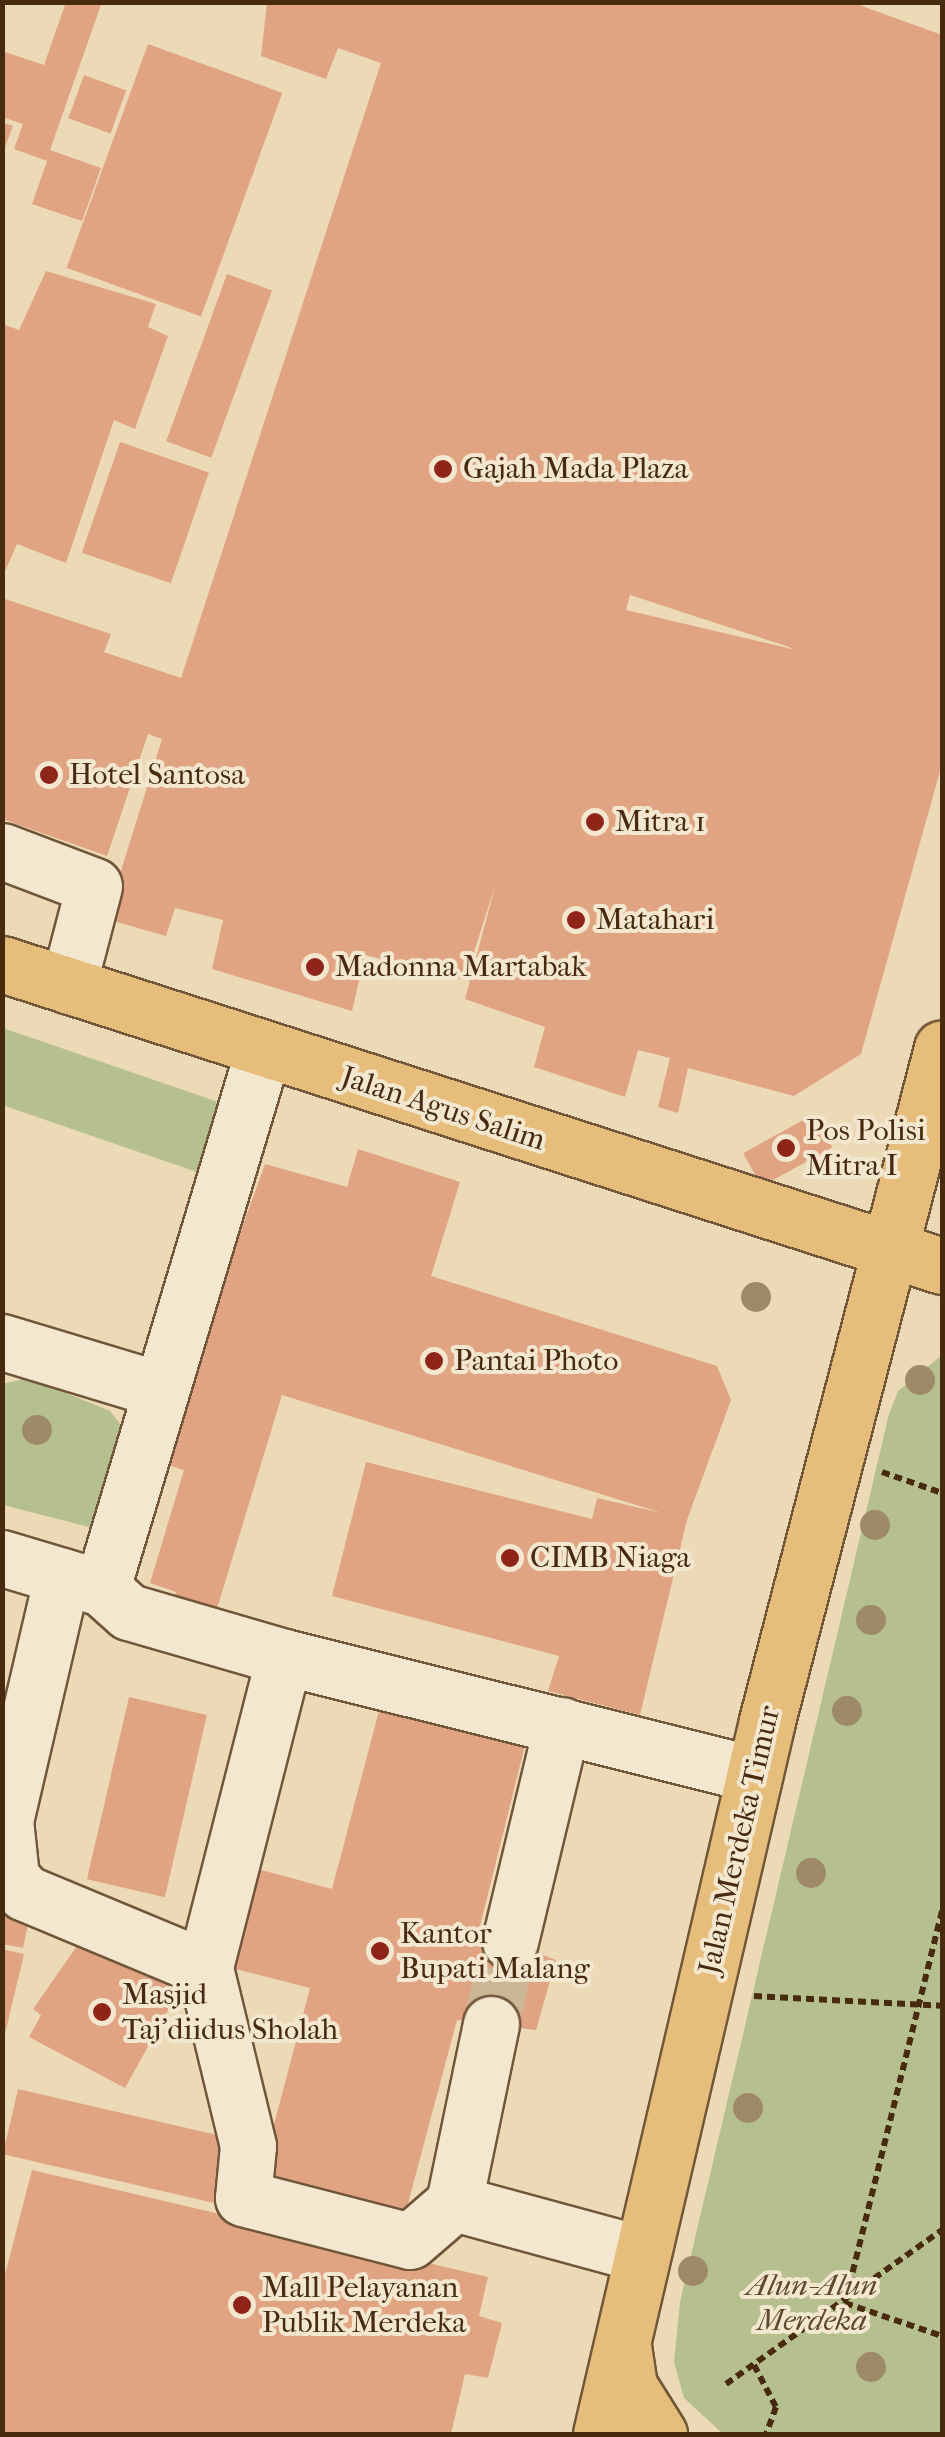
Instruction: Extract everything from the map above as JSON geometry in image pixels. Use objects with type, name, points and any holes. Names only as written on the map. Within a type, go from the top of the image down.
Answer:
[{"type":"main road","name":"Jalan Agus Salim","points":[[2,964],[942,1266]]},
{"type":"main road","name":"Jalan Merdeka Timur","points":[[602,2434],[755,1774],[886,1248],[942,1048]]},
{"type":"main road","points":[[622,2338],[628,2386],[658,2434]]},
{"type":"lane","points":[[2,852],[94,886],[68,986]]},
{"type":"lane","points":[[204,1968],[24,1893],[11,1877],[4,1820],[82,1582],[161,1390],[263,1051]]},
{"type":"lane","points":[[2,1342],[161,1390]]},
{"type":"lane","points":[[2,1558],[82,1582],[129,1612],[284,1657],[755,1774]]},
{"type":"lane","points":[[284,1657],[204,1968],[246,2136],[243,2198],[410,2241],[454,2203],[491,2024]]},
{"type":"lane","points":[[510,1941],[562,1726]]},
{"type":"lane","points":[[454,2203],[642,2254]]},
{"type":"path","points":[[873,1470],[942,1493]]},
{"type":"path","points":[[845,2303],[942,1912]]},
{"type":"path","points":[[748,1996],[942,2006]]},
{"type":"path","points":[[726,2384],[845,2303],[942,2230]]},
{"type":"path","points":[[845,2303],[942,2336]]},
{"type":"path","points":[[754,2365],[776,2407],[766,2434]]},
{"type":"green space","points":[[3,1028],[233,1107],[209,1176],[2,1105]]},
{"type":"green space","name":"Alun-Alun Merdeka","points":[[942,1355],[942,2434],[723,2434],[684,2398],[674,2362],[680,2302],[889,1414],[898,1391]]},
{"type":"green space","points":[[29,1378],[110,1411],[128,1434],[89,1527],[3,1505],[2,1384]]},
{"type":"building","points":[[66,2],[102,2],[50,150],[101,168],[82,221],[32,204],[47,161],[14,149],[23,124],[2,117],[2,51],[44,65]]},
{"type":"building","points":[[851,2],[942,35],[942,764],[861,1054],[794,1096],[688,1068],[678,1113],[658,1107],[670,1058],[638,1050],[625,1097],[534,1067],[545,1027],[465,999],[496,883],[465,980],[365,955],[352,1011],[212,969],[223,920],[175,908],[166,936],[106,919],[162,739],[148,734],[107,856],[2,819],[2,598],[111,634],[104,652],[181,678],[381,63],[338,48],[326,79],[261,56],[267,3]],"holes":[[[630,595],[792,648],[626,610]]]},
{"type":"building","points":[[148,44],[282,93],[201,317],[67,268]]},
{"type":"building","points":[[84,75],[126,90],[111,134],[68,118]]},
{"type":"building","points":[[2,122],[13,126],[3,153],[2,153]]},
{"type":"building","points":[[46,271],[156,304],[148,327],[168,336],[135,429],[114,420],[66,563],[17,544],[2,578],[2,324],[19,330]]},
{"type":"building","points":[[227,274],[272,290],[211,458],[166,441]]},
{"type":"building","points":[[120,442],[209,473],[171,583],[82,553]]},
{"type":"building","name":"Pos Polisi Mitra I","points":[[814,1114],[832,1147],[762,1187],[743,1153]]},
{"type":"building","points":[[358,1149],[460,1182],[431,1276],[717,1366],[731,1400],[687,1520],[640,1715],[548,1691],[559,1656],[332,1596],[366,1462],[592,1519],[597,1498],[662,1513],[282,1395],[213,1622],[171,1608],[176,1592],[150,1583],[184,1470],[168,1465],[182,1421],[174,1418],[265,1164],[347,1187]]},
{"type":"building","name":"Kantor Bupati Malang","points":[[385,1688],[530,1725],[479,1930],[556,1960],[536,2030],[457,2020],[402,2226],[257,2189],[310,1988],[223,1966],[247,1866],[332,1889]]},
{"type":"building","points":[[129,1697],[207,1715],[165,1897],[87,1879]]},
{"type":"building","points":[[2,1914],[29,1920],[23,1948],[2,1944]]},
{"type":"building","name":"Masjid Taj'diidus Sholah","points":[[84,1936],[180,1989],[125,2088],[29,2037],[41,2015],[33,2009]]},
{"type":"building","points":[[2,1949],[24,1954],[4,2038],[2,2038]]},
{"type":"building","points":[[18,2089],[232,2138],[217,2204],[3,2154]]},
{"type":"building","name":"Mall Pelayanan Publik Merdeka","points":[[32,2170],[488,2277],[479,2316],[502,2323],[488,2378],[465,2374],[451,2434],[2,2434],[2,2286]]},
{"type":"tunnel","points":[[491,2024],[510,1941]]},
{"type":"place","name":"Gajah Mada Plaza","points":[[443,469]]},
{"type":"place","name":"Hotel Santosa","points":[[49,775]]},
{"type":"place","name":"Mitra 1","points":[[595,822]]},
{"type":"place","name":"Matahari","points":[[576,920]]},
{"type":"place","name":"Madonna Martabak","points":[[315,967]]},
{"type":"place","name":"Pos Polisi Mitra I","points":[[786,1148]]},
{"type":"place","name":"Pantai Photo","points":[[434,1361]]},
{"type":"place","name":"CIMB Niaga","points":[[510,1558]]},
{"type":"place","name":"Kantor Bupati Malang","points":[[380,1951]]},
{"type":"place","name":"Masjid Taj'diidus Sholah","points":[[102,2012]]},
{"type":"place","name":"Mall Pelayanan Publik Merdeka","points":[[242,2305]]}]
